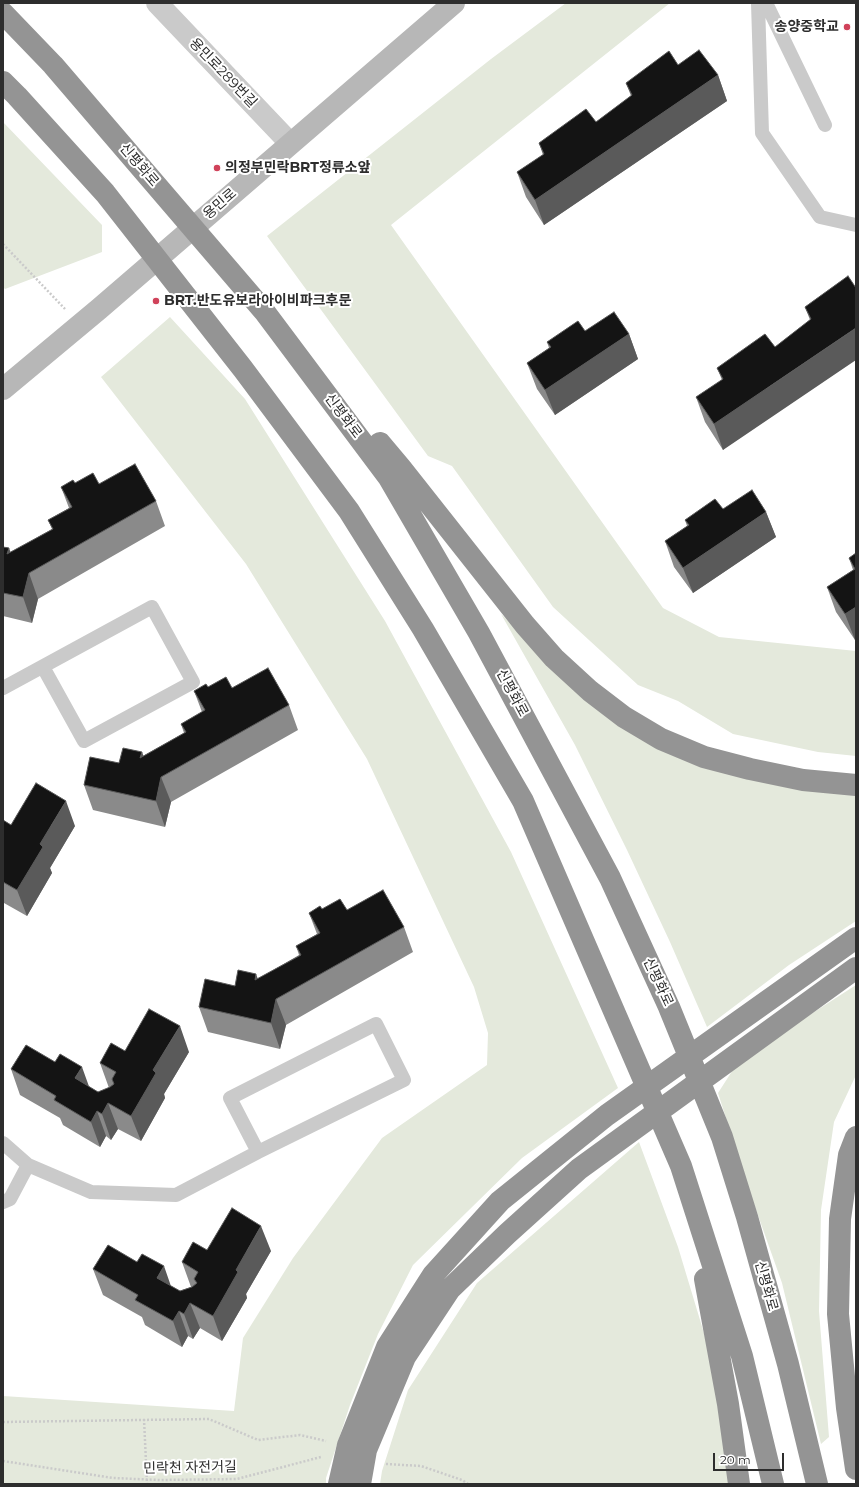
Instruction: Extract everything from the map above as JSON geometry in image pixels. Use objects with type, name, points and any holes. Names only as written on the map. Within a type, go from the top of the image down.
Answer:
[{"type":"highway","name":"신평화로","points":[[3,13],[53,65],[264,311],[395,473],[610,878],[669,1007],[722,1137],[786,1357],[817,1484]]},
{"type":"highway","points":[[10,89],[105,193],[243,369],[349,511],[423,629],[523,801],[689,1187],[742,1356],[772,1484]]},
{"type":"highway","points":[[395,473],[554,658],[590,691],[624,717],[660,739],[704,757],[750,769],[803,780],[856,785]]},
{"type":"highway","points":[[360,1484],[361,1452],[387,1347],[433,1275],[500,1201],[607,1115],[856,938]]},
{"type":"highway","points":[[339,1484],[361,1452],[405,1357],[450,1289],[507,1234],[579,1169],[856,968]]},
{"type":"highway","points":[[856,1137],[849,1155],[840,1219],[838,1314],[847,1408],[856,1469]]},
{"type":"highway","points":[[689,1187],[728,1404],[739,1484]]},
{"type":"street","name":"용민로289번길","points":[[157,3],[290,143]]},
{"type":"street","name":"용민로","points":[[3,388],[80,325],[454,3]]},
{"type":"lane","points":[[758,3],[762,133],[820,217],[856,225]]},
{"type":"lane","points":[[766,3],[824,125]]},
{"type":"lane","points":[[3,688],[152,607],[192,682],[84,741],[43,667]]},
{"type":"lane","points":[[3,1143],[28,1165],[91,1192],[176,1195],[258,1152],[404,1080],[376,1024],[230,1098],[258,1152]]},
{"type":"lane","points":[[3,1202],[10,1199],[28,1165]]},
{"type":"path","points":[[3,244],[80,325]]},
{"type":"path","points":[[144,1419],[147,1484]]},
{"type":"path","points":[[3,1422],[209,1419],[258,1440],[300,1435],[361,1452],[388,1464],[421,1466],[462,1480],[468,1484]]},
{"type":"path","name":"민락천 자전거길","points":[[3,1461],[112,1478],[175,1480],[237,1479],[318,1457],[325,1457]]},
{"type":"shaded area","points":[[566,3],[670,3],[391,225],[663,608],[719,637],[856,651],[856,756],[818,752],[733,734],[678,701],[638,685],[553,607],[452,466],[428,456],[267,236],[491,59]]},
{"type":"shaded area","points":[[3,122],[102,225],[102,252],[5,289],[3,287]]},
{"type":"shaded area","points":[[170,317],[245,399],[385,621],[511,852],[618,1088],[522,1158],[413,1265],[378,1334],[350,1405],[326,1478],[326,1484],[3,1484],[3,1396],[234,1411],[243,1338],[293,1258],[382,1138],[487,1065],[488,1033],[474,987],[367,759],[246,564],[101,377]]},
{"type":"shaded area","points":[[501,614],[596,707],[620,723],[856,795],[856,921],[789,965],[707,1027],[670,942],[627,850],[575,745]]},
{"type":"shaded area","points":[[856,985],[856,1075],[834,1122],[821,1210],[819,1311],[829,1437],[821,1444],[782,1283],[749,1190],[718,1093],[736,1065],[780,1034]]},
{"type":"shaded area","points":[[639,1142],[678,1247],[716,1373],[734,1484],[380,1484],[382,1471],[408,1390],[477,1283]]},
{"type":"building","points":[[699,50],[718,75],[535,200],[517,172],[544,154],[539,143],[586,109],[596,122],[632,95],[626,83],[669,51],[678,65]]},
{"type":"building","points":[[848,276],[856,288],[856,328],[714,424],[696,397],[723,379],[717,368],[765,334],[775,347],[811,319],[805,307]]},
{"type":"building","points":[[614,312],[629,334],[545,390],[527,363],[551,347],[547,342],[578,321],[585,331]]},
{"type":"building","points":[[135,464],[156,501],[29,573],[23,597],[3,593],[3,547],[9,548],[7,554],[53,529],[48,520],[72,507],[61,487],[73,480],[75,483],[93,473],[99,484]]},
{"type":"building","points":[[752,490],[766,512],[683,568],[665,541],[689,525],[685,520],[715,499],[723,509]]},
{"type":"building","points":[[856,553],[856,607],[845,614],[827,587],[855,569],[849,558]]},
{"type":"building","points":[[268,668],[289,705],[161,777],[156,801],[84,785],[90,757],[119,763],[123,748],[142,752],[140,758],[186,732],[181,724],[205,710],[194,691],[206,684],[208,687],[226,677],[232,688]]},
{"type":"building","points":[[36,783],[66,801],[40,844],[43,847],[17,890],[3,882],[3,820],[11,825]]},
{"type":"building","points":[[383,890],[404,927],[276,999],[271,1023],[199,1007],[205,979],[235,986],[238,970],[256,974],[255,980],[301,955],[296,946],[320,933],[309,913],[320,906],[322,909],[340,899],[347,910]]},
{"type":"building","points":[[149,1009],[180,1026],[153,1070],[156,1073],[131,1116],[108,1103],[102,1114],[97,1111],[91,1122],[54,1100],[56,1096],[11,1069],[26,1045],[55,1062],[60,1054],[82,1067],[75,1078],[98,1092],[110,1087],[114,1084],[112,1079],[116,1072],[100,1063],[111,1043],[125,1051]]},
{"type":"building","points":[[232,1208],[261,1226],[236,1270],[238,1272],[213,1316],[190,1303],[184,1314],[179,1311],[173,1321],[135,1300],[138,1295],[93,1269],[108,1245],[137,1262],[142,1254],[164,1266],[157,1278],[180,1291],[192,1287],[197,1283],[194,1279],[198,1272],[182,1262],[193,1242],[207,1250]]},
{"type":"place","name":"송양중학교","points":[[847,27]]},
{"type":"place","name":"의정부민락BRT정류소앞","points":[[217,168]]},
{"type":"place","name":"BRT.반도유보라아이비파크후문","points":[[156,301]]}]
